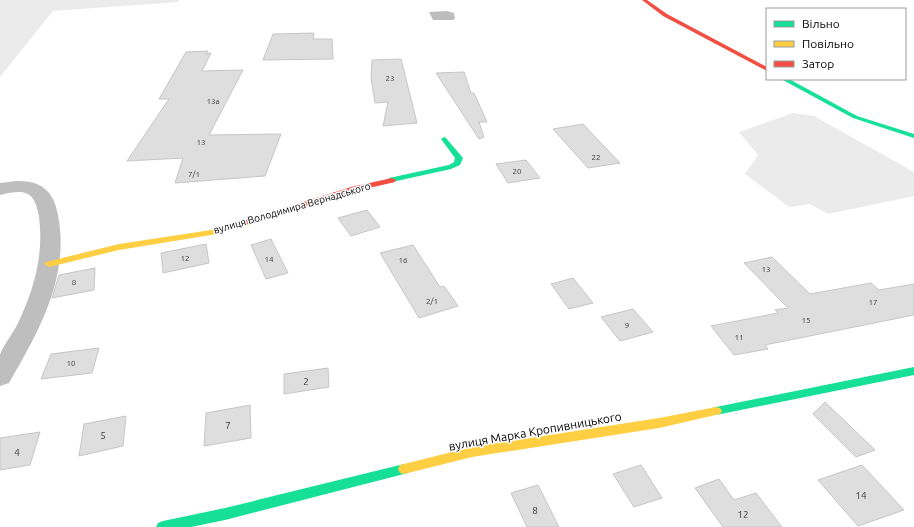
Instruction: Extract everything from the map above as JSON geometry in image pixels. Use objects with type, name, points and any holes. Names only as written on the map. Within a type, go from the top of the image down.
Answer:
[{"type":"street","points":[[644,0],[665,16],[766,69]]},
{"type":"street","points":[[786,80],[855,117],[914,136]]},
{"type":"street","name":"вулиця Володимира Вернадського","points":[[49,264],[119,247],[211,232],[259,219],[354,189],[452,167],[457,163],[458,158],[444,139]]},
{"type":"street","points":[[0,189],[28,187],[34,189],[44,197],[50,217],[49,264],[34,313],[24,336],[0,376]]},
{"type":"street","name":"вулиця Марка Кропивницького","points":[[163,527],[225,514],[472,452],[659,423],[914,371]]},
{"type":"shaded area","points":[[0,0],[179,0],[178,2],[53,11],[0,77]]},
{"type":"shaded area","points":[[447,11],[454,13],[455,19],[433,20],[429,12]]},
{"type":"shaded area","points":[[793,113],[814,116],[914,172],[914,196],[828,214],[810,204],[789,207],[745,174],[758,155],[739,132]]},
{"type":"building","points":[[314,33],[313,39],[332,39],[333,59],[263,60],[273,34]]},
{"type":"building","points":[[208,51],[206,54],[211,53],[202,71],[243,70],[209,135],[281,134],[265,176],[175,183],[183,158],[127,161],[169,99],[159,99],[186,52]]},
{"type":"building","points":[[401,59],[417,123],[383,126],[388,102],[375,103],[371,78],[372,60]]},
{"type":"building","points":[[464,72],[471,93],[474,93],[487,122],[479,122],[484,137],[479,139],[436,73]]},
{"type":"building","points":[[583,124],[620,163],[588,168],[553,129]]},
{"type":"building","points":[[526,160],[540,178],[508,183],[496,164]]},
{"type":"building","points":[[367,210],[380,227],[351,236],[338,218]]},
{"type":"building","points":[[271,239],[288,273],[266,279],[251,245]]},
{"type":"building","points":[[206,244],[209,263],[163,273],[161,253]]},
{"type":"building","points":[[413,245],[440,287],[444,286],[458,306],[419,318],[380,253]]},
{"type":"building","points":[[772,257],[810,294],[871,283],[879,290],[914,284],[914,315],[765,345],[768,349],[734,355],[711,326],[778,313],[775,310],[788,308],[744,263]]},
{"type":"building","points":[[95,268],[94,290],[52,298],[59,275]]},
{"type":"building","points":[[573,278],[593,303],[569,309],[551,284]]},
{"type":"building","points":[[633,309],[653,332],[620,341],[601,317]]},
{"type":"building","points":[[99,348],[92,373],[41,379],[51,354]]},
{"type":"building","points":[[328,368],[329,387],[284,394],[284,374]]},
{"type":"building","points":[[825,402],[875,450],[856,457],[813,414]]},
{"type":"building","points":[[250,405],[251,438],[204,446],[206,413]]},
{"type":"building","points":[[126,416],[123,446],[79,456],[84,424]]},
{"type":"building","points":[[40,432],[30,465],[0,470],[0,438]]},
{"type":"building","points":[[641,465],[662,498],[634,507],[613,474]]},
{"type":"building","points":[[862,465],[904,510],[858,526],[818,480]]},
{"type":"building","points":[[719,479],[734,500],[756,493],[782,527],[723,527],[695,488]]},
{"type":"building","points":[[538,485],[559,527],[527,527],[511,493]]},
{"type":"traffic: fast","points":[[786,80],[855,117],[914,136]]},
{"type":"traffic: fast","points":[[392,180],[451,167],[457,163],[459,158],[444,139]]},
{"type":"traffic: fast","points":[[716,411],[914,371]]},
{"type":"traffic: fast","points":[[163,527],[225,514],[404,469]]},
{"type":"traffic: slow","points":[[49,264],[119,247],[211,232],[249,222]]},
{"type":"traffic: slow","points":[[404,469],[472,452],[659,423],[716,411]]},
{"type":"traffic: jam","points":[[644,0],[665,15],[766,68]]},
{"type":"traffic: jam","points":[[249,222],[354,189],[392,180]]}]
